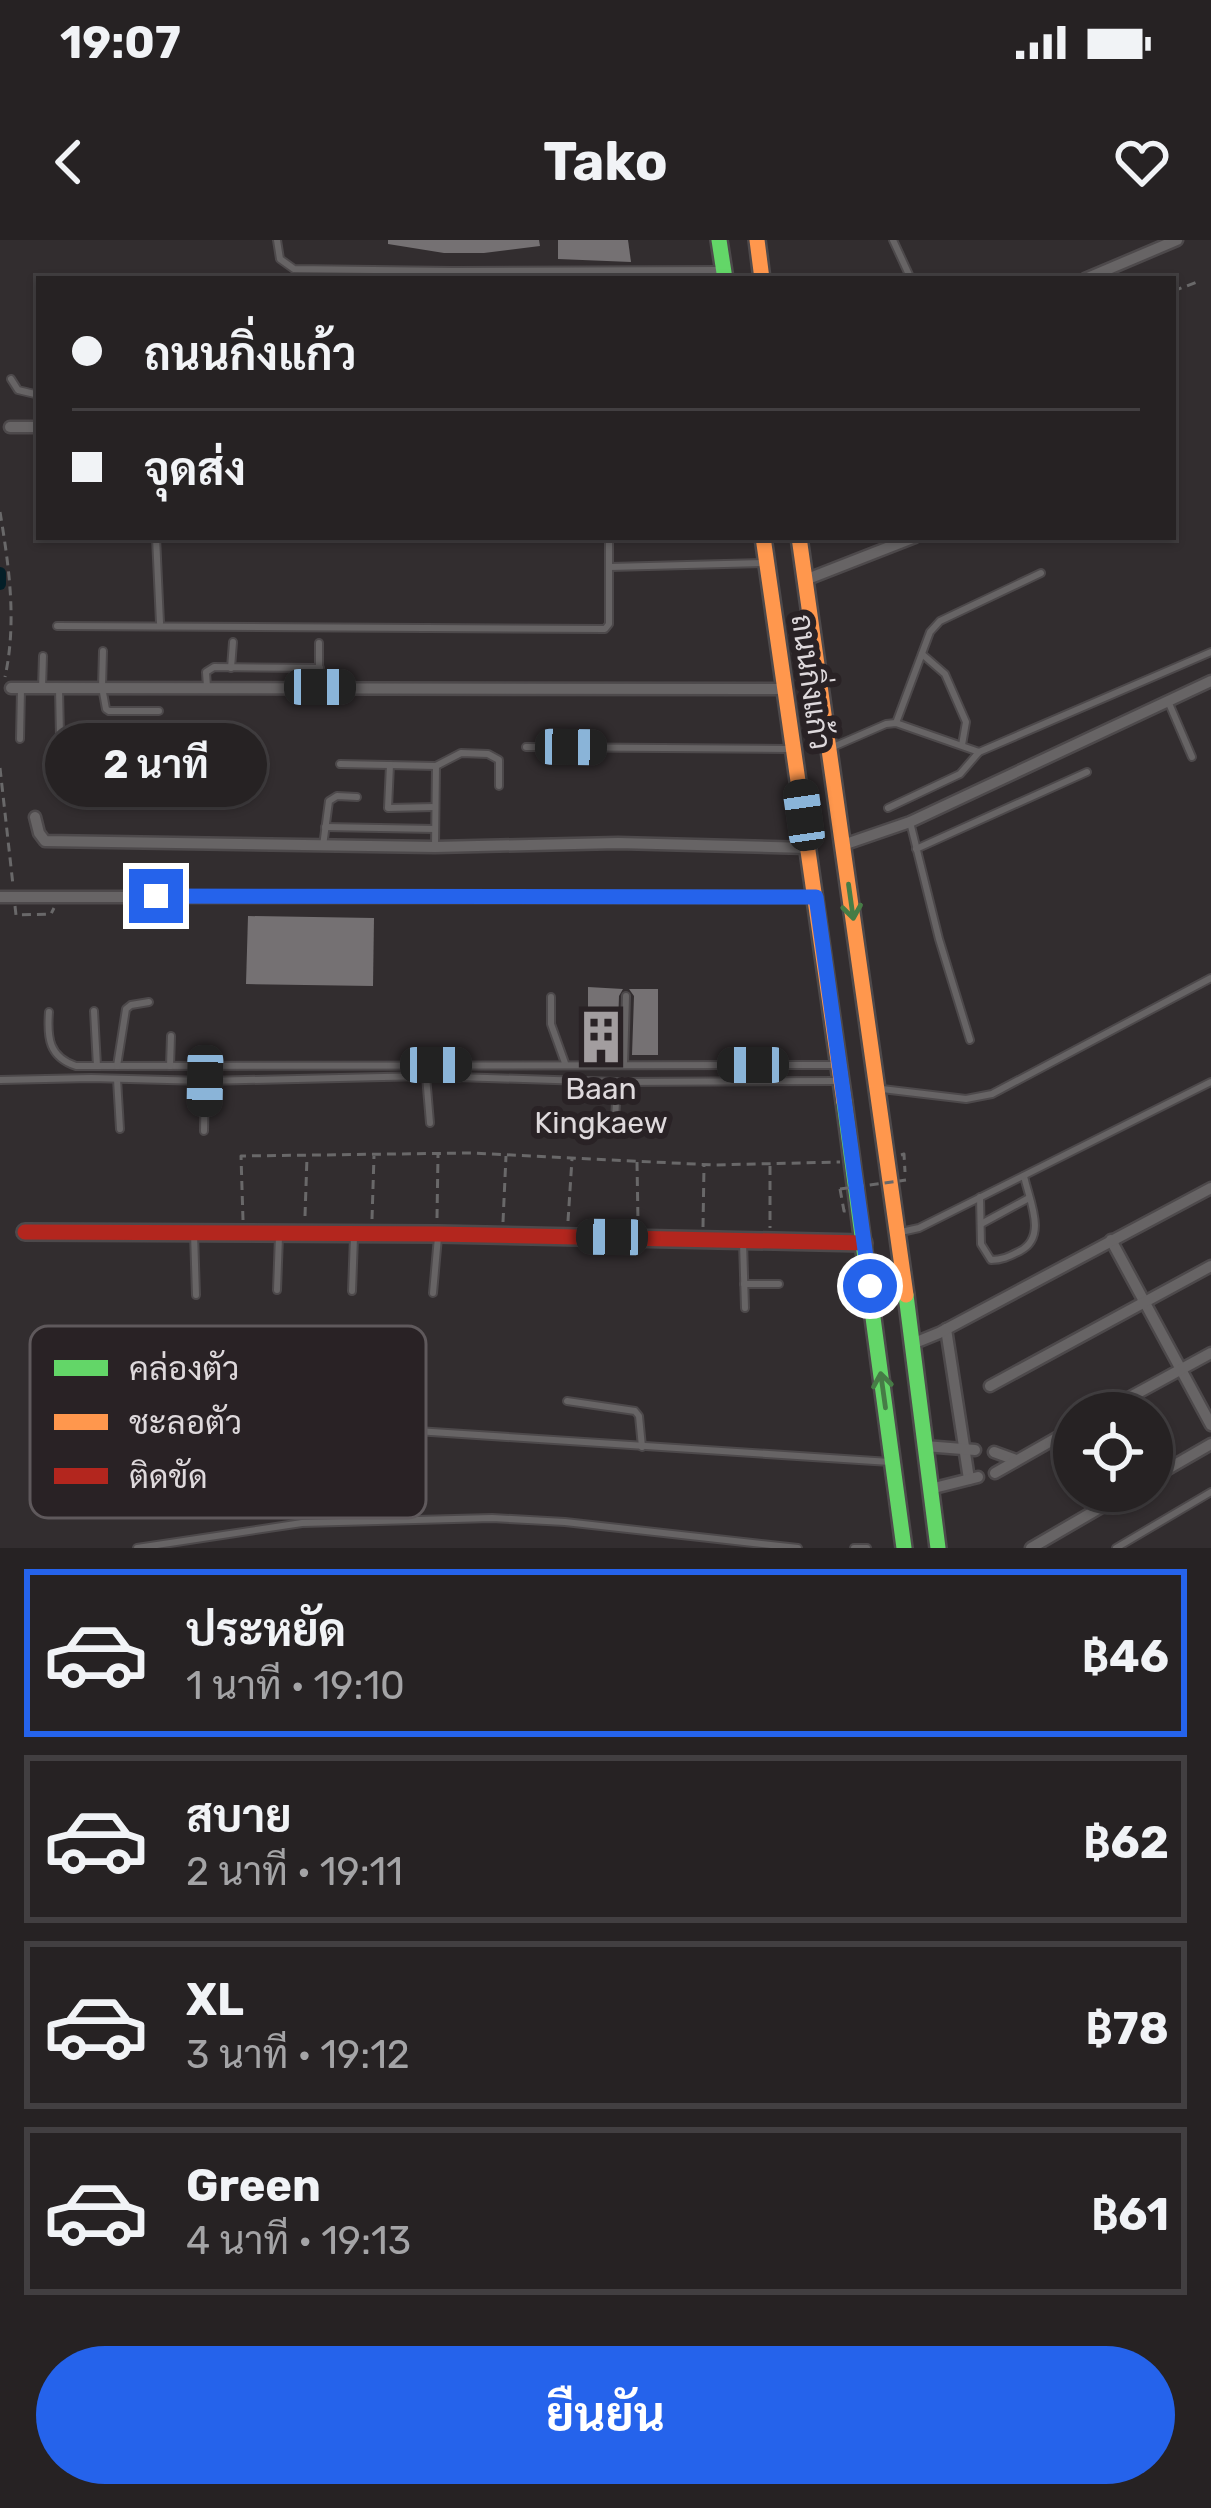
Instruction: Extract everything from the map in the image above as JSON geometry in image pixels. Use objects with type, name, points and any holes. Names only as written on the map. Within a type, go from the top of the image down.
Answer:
[{"type":"main road","points":[[719,240],[724,274]]},
{"type":"main road","points":[[757,240],[762,276]]},
{"type":"main road","name":"ถนนกิ่งแก้ว","points":[[763,540],[854,1162],[904,1548]]},
{"type":"main road","name":"ถนนกิ่งแก้ว","points":[[799,540],[938,1548]]},
{"type":"main road","points":[[25,1232],[354,1233],[438,1228],[864,1243]]},
{"type":"street","points":[[1092,276],[1177,240]]},
{"type":"street","points":[[10,427],[36,428]]},
{"type":"street","points":[[806,580],[907,540]]},
{"type":"street","points":[[843,845],[910,822],[1211,681]]},
{"type":"street","points":[[12,684],[42,688],[785,689]]},
{"type":"street","points":[[35,817],[45,841],[808,848]]},
{"type":"street","points":[[0,897],[816,897]]},
{"type":"street","points":[[912,1344],[1211,1187]]},
{"type":"street","points":[[1111,1240],[1211,1425]]},
{"type":"street","points":[[990,1386],[1211,1266]]},
{"type":"street","points":[[930,1489],[974,1478],[946,1329]]},
{"type":"street","points":[[1139,1392],[1211,1353]]},
{"type":"street","points":[[995,1473],[1053,1440]]},
{"type":"street","points":[[1173,1466],[1211,1444]]},
{"type":"street","points":[[925,1446],[971,1450]]},
{"type":"street","points":[[994,1452],[1016,1460]]},
{"type":"street","points":[[1030,1548],[1093,1512]]},
{"type":"lane","points":[[277,240],[280,259],[294,269],[724,274]]},
{"type":"lane","points":[[893,240],[910,276]]},
{"type":"lane","points":[[11,379],[18,390],[36,394]]},
{"type":"lane","points":[[156,540],[160,624]]},
{"type":"lane","points":[[57,626],[601,630],[609,624],[610,540]]},
{"type":"lane","points":[[610,567],[767,563]]},
{"type":"lane","points":[[896,723],[929,632],[940,621],[1041,573]]},
{"type":"lane","points":[[231,668],[232,642]]},
{"type":"lane","points":[[320,643],[320,687]]},
{"type":"lane","points":[[103,651],[104,705],[110,711],[159,711]]},
{"type":"lane","points":[[888,808],[960,773],[980,752],[1211,652]]},
{"type":"lane","points":[[922,654],[945,674],[966,722],[962,745]]},
{"type":"lane","points":[[42,688],[43,656]]},
{"type":"lane","points":[[207,688],[209,669],[320,668]]},
{"type":"lane","points":[[12,684],[20,739]]},
{"type":"lane","points":[[59,688],[60,737]]},
{"type":"lane","points":[[1168,701],[1192,757]]},
{"type":"lane","points":[[830,748],[896,723],[980,752]]},
{"type":"lane","points":[[526,747],[794,749]]},
{"type":"lane","points":[[340,764],[436,766],[461,753],[488,754],[499,760],[499,786]]},
{"type":"lane","points":[[390,765],[388,808],[435,807]]},
{"type":"lane","points":[[435,847],[436,766]]},
{"type":"lane","points":[[916,849],[1088,772]]},
{"type":"lane","points":[[323,846],[328,801],[332,796],[357,797]]},
{"type":"lane","points":[[910,822],[970,1040]]},
{"type":"lane","points":[[326,827],[435,829]]},
{"type":"lane","points":[[878,1088],[966,1099],[992,1094],[1211,978]]},
{"type":"lane","points":[[623,1065],[626,996]]},
{"type":"lane","points":[[551,997],[551,1024],[565,1065]]},
{"type":"lane","points":[[117,1066],[126,1009],[149,1002]]},
{"type":"lane","points":[[94,1010],[97,1066]]},
{"type":"lane","points":[[49,1012],[47,1031],[53,1051],[63,1062],[76,1066],[623,1065],[841,1073]]},
{"type":"lane","points":[[170,1066],[171,1036]]},
{"type":"lane","points":[[0,1080],[426,1076],[617,1082],[841,1073]]},
{"type":"lane","points":[[426,1076],[430,1123]]},
{"type":"lane","points":[[117,1078],[120,1129]]},
{"type":"lane","points":[[204,1131],[205,1081]]},
{"type":"lane","points":[[615,1121],[617,1082]]},
{"type":"lane","points":[[898,1233],[919,1228],[1211,1082]]},
{"type":"lane","points":[[980,1198],[981,1244],[991,1260],[1002,1260],[1031,1245],[1036,1229],[1024,1176]]},
{"type":"lane","points":[[981,1224],[1029,1198]]},
{"type":"lane","points":[[433,1293],[438,1228]]},
{"type":"lane","points":[[194,1232],[196,1295]]},
{"type":"lane","points":[[277,1290],[279,1233]]},
{"type":"lane","points":[[352,1291],[354,1233]]},
{"type":"lane","points":[[742,1239],[745,1309]]},
{"type":"lane","points":[[744,1284],[779,1284]]},
{"type":"lane","points":[[567,1401],[635,1411],[642,1448]]},
{"type":"lane","points":[[426,1431],[893,1463]]},
{"type":"lane","points":[[1116,1548],[1211,1492]]},
{"type":"lane","points":[[137,1548],[302,1523],[492,1518],[798,1548]]},
{"type":"lane","points":[[854,1548],[866,1548]]},
{"type":"path","points":[[1176,290],[1200,281]]},
{"type":"path","points":[[0,512],[12,621],[12,684]]},
{"type":"path","points":[[0,767],[16,915],[51,914],[61,896]]},
{"type":"path","points":[[372,1221],[374,1154]]},
{"type":"path","points":[[438,1154],[438,1228]]},
{"type":"path","points":[[243,1220],[241,1156],[506,1154],[704,1164],[854,1162]]},
{"type":"path","points":[[503,1222],[506,1154]]},
{"type":"path","points":[[305,1216],[308,1155]]},
{"type":"path","points":[[567,1225],[572,1157]]},
{"type":"path","points":[[637,1160],[638,1222]]},
{"type":"path","points":[[703,1227],[704,1164]]},
{"type":"path","points":[[770,1164],[770,1228]]},
{"type":"path","points":[[840,1190],[906,1180]]},
{"type":"building","points":[[388,240],[539,240],[540,246],[444,253],[388,244]]},
{"type":"building","points":[[558,240],[628,240],[631,262],[558,259]]},
{"type":"building","points":[[248,916],[374,918],[373,986],[246,984]]},
{"type":"building","points":[[588,987],[623,989],[617,1053],[588,1053]]},
{"type":"building","points":[[629,989],[658,989],[658,1055],[632,1055],[634,996]]},
{"type":"waterway","points":[[0,573],[0,584]]},
{"type":"traffic: fast","points":[[719,240],[725,276]]},
{"type":"traffic: fast","points":[[844,1102],[904,1548]]},
{"type":"traffic: fast","points":[[906,1295],[938,1548]]},
{"type":"traffic: slow","points":[[757,240],[762,276]]},
{"type":"traffic: slow","points":[[763,540],[844,1102]]},
{"type":"traffic: slow","points":[[799,540],[906,1295]]},
{"type":"traffic: jam","points":[[25,1232],[864,1243]]},
{"type":"place","name":"Baan Kingkaew","points":[[601,1037]]},
{"type":"route","points":[[156,896],[816,897],[870,1286]]}]
